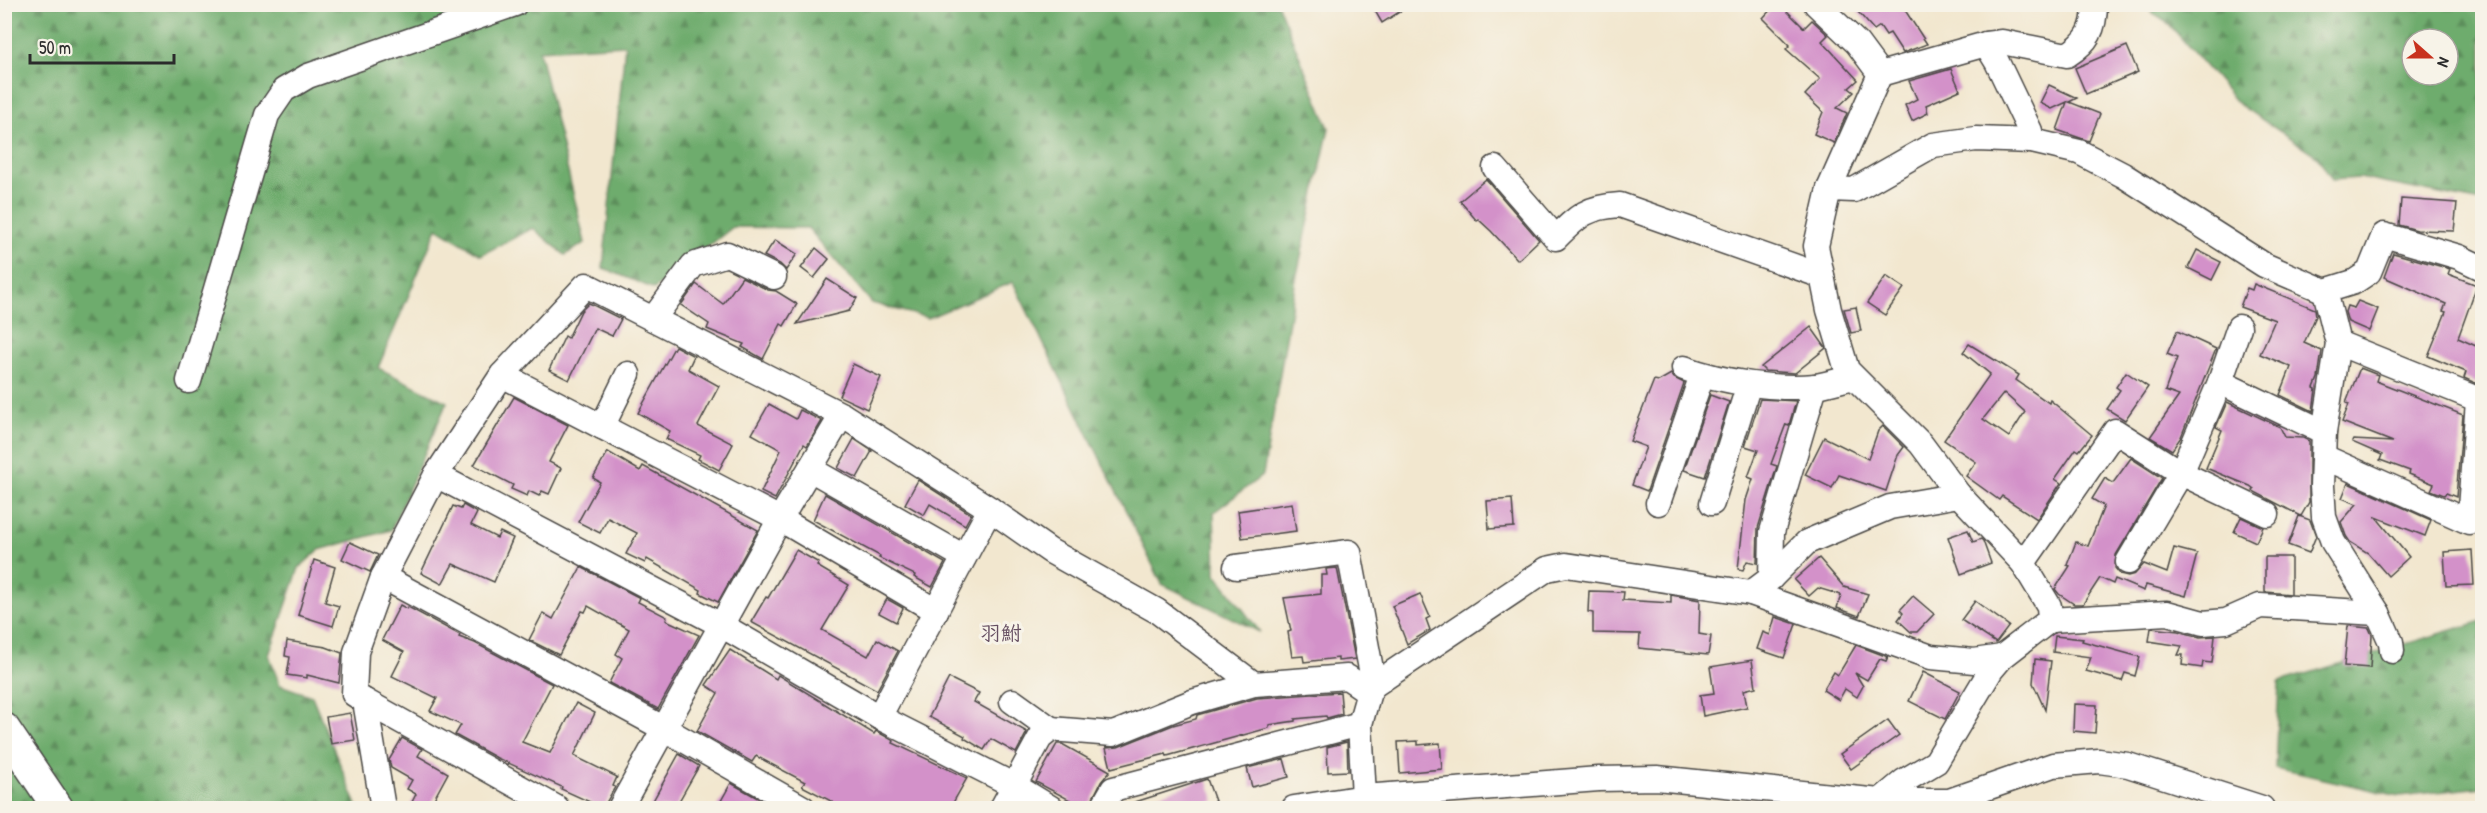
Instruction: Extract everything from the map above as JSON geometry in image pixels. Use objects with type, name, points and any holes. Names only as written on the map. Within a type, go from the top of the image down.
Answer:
[{"type":"main road","points":[[4,728],[58,808]]},
{"type":"street","points":[[189,381],[267,115],[284,90],[308,76],[515,4]]},
{"type":"street","points":[[1816,4],[1857,43],[1880,74]]},
{"type":"street","points":[[1880,74],[1986,44],[2002,42],[2067,55],[2086,39],[2095,24],[2095,4]]},
{"type":"street","points":[[1986,44],[2030,131],[2032,141]]},
{"type":"street","points":[[1880,74],[1829,189],[1816,246],[1829,310],[1847,370],[1853,378],[1871,391],[1921,444],[1959,495],[2023,563],[2049,606],[2050,620]]},
{"type":"street","points":[[1829,189],[1854,190],[1934,146],[1976,138],[2032,141],[2079,152],[2123,175],[2264,265],[2325,291],[2354,282],[2369,272],[2384,235],[2459,257],[2482,268]]},
{"type":"street","points":[[1495,168],[1556,238],[1580,215],[1597,206],[1620,205],[1822,276]]},
{"type":"street","points":[[653,319],[693,265],[727,254],[774,277]]},
{"type":"street","points":[[557,808],[354,694],[356,652],[383,576],[436,476],[502,375],[586,285],[842,415],[990,509],[1050,551],[1157,611],[1254,684]]},
{"type":"street","points":[[2325,291],[2338,342],[2324,432],[2322,486],[2324,517],[2333,542],[2378,613],[2391,642],[2392,651]]},
{"type":"street","points":[[2128,562],[2181,473],[2220,382],[2239,327]]},
{"type":"street","points":[[2324,457],[2469,522],[2480,401],[2338,342]]},
{"type":"street","points":[[1658,503],[1693,371],[1749,384],[1815,386],[1853,378]]},
{"type":"street","points":[[602,427],[628,374]]},
{"type":"street","points":[[502,375],[780,519],[936,610]]},
{"type":"street","points":[[2220,382],[2324,432]]},
{"type":"street","points":[[1712,503],[1749,384]]},
{"type":"street","points":[[1772,578],[1772,532],[1815,386]]},
{"type":"street","points":[[620,808],[780,519],[842,415]]},
{"type":"street","points":[[2023,563],[2115,431],[2181,473],[2267,514]]},
{"type":"street","points":[[810,469],[964,557]]},
{"type":"street","points":[[436,476],[721,625],[879,717],[1015,786],[1051,808]]},
{"type":"street","points":[[1751,593],[1772,578],[1807,542],[1890,507],[1959,495]]},
{"type":"street","points":[[879,717],[990,509]]},
{"type":"street","points":[[1236,567],[1349,552],[1372,688],[1360,724],[1366,803]]},
{"type":"street","points":[[1372,688],[1547,569],[1566,566],[1751,593],[1931,657],[1974,661],[2002,657]]},
{"type":"street","points":[[383,576],[663,728],[778,803],[803,808]]},
{"type":"street","points":[[1878,805],[1904,782],[1936,762],[1991,670],[2002,657],[2050,620],[2167,614],[2203,623],[2226,621],[2260,606],[2378,613]]},
{"type":"street","points":[[1012,700],[1051,729],[1113,734],[1192,702],[1254,684],[1347,677],[1372,688]]},
{"type":"street","points":[[365,701],[383,808]]},
{"type":"street","points":[[1102,808],[1113,789],[1360,724]]},
{"type":"street","points":[[1002,808],[1040,738],[1051,729]]},
{"type":"street","points":[[1294,808],[1366,803],[1599,779],[1657,778],[1878,805],[1949,801],[2053,765],[2099,761],[2128,765],[2262,808]]},
{"type":"green space","points":[[5,5],[1278,5],[1329,128],[1296,279],[1263,475],[1214,512],[1216,574],[1260,632],[1162,584],[1013,282],[928,318],[872,303],[808,228],[733,227],[654,289],[603,268],[625,45],[539,50],[585,243],[565,255],[533,228],[481,255],[437,228],[378,368],[447,402],[391,530],[319,550],[299,568],[269,655],[280,685],[312,696],[358,808],[5,808]]},
{"type":"green space","points":[[2148,5],[2482,5],[2482,202],[2359,178],[2332,180],[2317,156],[2237,103],[2169,24],[2152,13]]},
{"type":"green space","points":[[2482,621],[2482,787],[2399,796],[2275,768],[2279,682]]},
{"type":"building","points":[[1371,4],[1412,4],[1382,23]]},
{"type":"building","points":[[1776,4],[1780,4],[1804,28],[1812,20],[1828,35],[1822,41],[1858,80],[1849,88],[1854,92],[1837,108],[1847,113],[1834,143],[1814,134],[1823,112],[1805,95],[1820,79],[1786,49],[1790,45],[1763,18]]},
{"type":"building","points":[[1851,4],[1901,4],[1927,44],[1903,53],[1890,33],[1886,35],[1880,26],[1874,30]]},
{"type":"building","points":[[2127,46],[2138,72],[2086,94],[2075,68]]},
{"type":"building","points":[[1951,69],[1960,90],[1926,105],[1928,113],[1912,121],[1905,105],[1917,99],[1909,81]]},
{"type":"building","points":[[2049,85],[2077,98],[2069,102],[2100,114],[2089,141],[2057,130],[2067,102],[2052,109],[2040,103]]},
{"type":"building","points":[[1486,179],[1539,240],[1518,260],[1491,231],[1478,219],[1477,221],[1460,201]]},
{"type":"building","points":[[2401,199],[2457,203],[2454,231],[2417,230],[2399,225]]},
{"type":"building","points":[[775,240],[797,254],[786,270],[780,264],[764,256]]},
{"type":"building","points":[[816,248],[829,259],[814,278],[801,268]]},
{"type":"building","points":[[2197,250],[2221,262],[2212,280],[2188,268]]},
{"type":"building","points":[[2393,253],[2450,269],[2448,274],[2477,285],[2458,338],[2476,346],[2482,333],[2482,386],[2464,378],[2466,372],[2428,356],[2446,312],[2443,311],[2446,304],[2384,277]]},
{"type":"building","points":[[1886,276],[1904,288],[1885,315],[1867,303]]},
{"type":"building","points":[[742,277],[768,290],[776,291],[797,304],[784,326],[781,324],[763,359],[742,347],[744,344],[707,329],[709,324],[681,305],[696,284],[723,304]]},
{"type":"building","points":[[827,279],[857,298],[849,311],[797,324]]},
{"type":"building","points":[[2254,284],[2315,309],[2316,316],[2304,343],[2322,351],[2314,388],[2316,389],[2313,411],[2280,395],[2291,367],[2260,354],[2275,320],[2240,307],[2247,288],[2252,290]]},
{"type":"building","points":[[2358,301],[2378,309],[2369,331],[2348,322],[2345,312],[2347,306],[2354,308]]},
{"type":"building","points":[[589,303],[621,319],[612,336],[595,328],[569,380],[549,370],[565,336],[568,338],[581,311]]},
{"type":"building","points":[[1856,307],[1861,331],[1851,333],[1844,309]]},
{"type":"building","points":[[1811,327],[1826,348],[1795,373],[1765,371],[1761,367]]},
{"type":"building","points":[[2177,331],[2216,349],[2181,437],[2172,450],[2150,437],[2179,396],[2165,391],[2177,358],[2167,354]]},
{"type":"building","points":[[1969,344],[2019,375],[2016,380],[2049,403],[2050,400],[2092,435],[2079,451],[2076,449],[2055,479],[2061,483],[2037,519],[2002,496],[1999,500],[1966,476],[1976,462],[1944,440],[1990,374],[1963,352]],"holes":[[[2004,393],[2025,412],[2009,437],[1983,419]]]},
{"type":"building","points":[[675,346],[694,356],[688,369],[719,386],[698,426],[733,444],[719,470],[698,459],[700,455],[666,439],[670,431],[638,413]]},
{"type":"building","points":[[853,364],[881,377],[867,409],[839,396]]},
{"type":"building","points":[[2360,368],[2378,375],[2376,381],[2463,415],[2456,497],[2431,490],[2434,484],[2409,474],[2410,471],[2380,460],[2382,455],[2352,442],[2353,440],[2393,442],[2342,422],[2349,404],[2346,403]]},
{"type":"building","points":[[2126,372],[2148,387],[2125,420],[2107,409],[2120,390],[2116,387]]},
{"type":"building","points":[[1671,374],[1684,383],[1647,491],[1632,485],[1646,447],[1630,441],[1654,380],[1659,381]]},
{"type":"building","points":[[1710,395],[1729,402],[1705,477],[1684,470]]},
{"type":"building","points":[[514,397],[568,425],[549,462],[561,468],[549,494],[542,491],[539,496],[529,491],[527,496],[511,489],[513,485],[474,465]]},
{"type":"building","points":[[1760,399],[1796,401],[1789,425],[1786,424],[1771,464],[1777,466],[1758,528],[1757,563],[1747,561],[1743,570],[1738,569],[1746,500],[1753,479],[1748,477],[1758,450],[1745,446]]},
{"type":"building","points":[[2227,402],[2280,427],[2285,437],[2303,438],[2309,441],[2309,502],[2301,516],[2253,491],[2254,489],[2250,486],[2206,468],[2222,430],[2216,427]]},
{"type":"building","points":[[769,404],[796,419],[800,410],[822,421],[807,446],[804,444],[775,499],[761,492],[781,450],[752,434]]},
{"type":"building","points":[[1883,426],[1904,447],[1898,455],[1886,491],[1839,475],[1832,488],[1805,475],[1824,437],[1868,459],[1878,431]]},
{"type":"building","points":[[854,439],[872,451],[857,478],[838,468]]},
{"type":"building","points":[[608,452],[640,471],[643,466],[758,530],[718,602],[647,559],[645,563],[626,554],[637,533],[608,518],[600,533],[578,522],[600,482],[593,478]]},
{"type":"building","points":[[2131,458],[2162,478],[2116,555],[2115,568],[2120,574],[2128,576],[2135,574],[2144,564],[2167,573],[2174,548],[2197,554],[2186,596],[2146,585],[2144,591],[2115,579],[2113,584],[2100,578],[2083,604],[2074,604],[2055,589],[2070,566],[2067,565],[2076,542],[2088,546],[2104,506],[2092,499],[2105,478],[2113,483]]},
{"type":"building","points":[[918,480],[971,514],[965,525],[930,504],[924,515],[905,504]]},
{"type":"building","points":[[2348,483],[2431,520],[2425,536],[2376,517],[2409,557],[2388,576],[2368,553],[2350,542],[2346,536],[2341,522],[2357,504],[2342,498]]},
{"type":"building","points":[[825,494],[945,563],[932,587],[914,577],[915,575],[879,558],[880,556],[813,520]]},
{"type":"building","points":[[1512,499],[1514,527],[1489,529],[1487,501]]},
{"type":"building","points":[[1292,503],[1296,531],[1242,538],[1238,511]]},
{"type":"building","points":[[463,505],[477,513],[471,525],[497,538],[500,532],[513,538],[494,582],[453,564],[442,584],[421,573],[453,506],[461,509]]},
{"type":"building","points":[[2299,516],[2310,520],[2316,536],[2309,553],[2288,545]]},
{"type":"building","points":[[2241,517],[2263,527],[2256,542],[2234,532]]},
{"type":"building","points":[[1968,530],[1973,542],[1981,539],[1983,541],[1991,563],[1961,574],[1948,537]]},
{"type":"building","points":[[350,542],[378,555],[370,572],[342,559]]},
{"type":"building","points":[[796,550],[819,563],[817,566],[849,585],[822,630],[868,656],[877,639],[898,651],[877,690],[751,622]]},
{"type":"building","points":[[2472,550],[2474,585],[2446,586],[2444,552]]},
{"type":"building","points":[[2265,557],[2291,557],[2291,594],[2265,592]]},
{"type":"building","points":[[1819,558],[1844,587],[1868,594],[1859,616],[1837,608],[1841,595],[1818,588],[1809,596],[1794,580]]},
{"type":"building","points":[[314,560],[335,567],[325,602],[339,606],[333,626],[298,615]]},
{"type":"building","points":[[581,567],[640,598],[638,602],[667,617],[666,620],[699,635],[658,709],[609,683],[622,658],[616,654],[629,629],[588,606],[585,612],[582,611],[559,655],[529,640],[543,613],[553,619]]},
{"type":"building","points":[[1337,568],[1355,659],[1338,661],[1338,658],[1304,662],[1303,656],[1292,657],[1288,632],[1291,631],[1284,598],[1321,594],[1321,575],[1327,575],[1326,569]]},
{"type":"building","points":[[1589,591],[1624,592],[1623,600],[1671,603],[1671,595],[1700,600],[1699,634],[1711,636],[1708,655],[1639,648],[1640,634],[1593,633],[1593,613],[1588,612]]},
{"type":"building","points":[[1420,594],[1430,617],[1426,619],[1430,630],[1407,644],[1392,606]]},
{"type":"building","points":[[1913,596],[1934,614],[1917,632],[1911,632],[1898,620],[1903,613],[1900,610]]},
{"type":"building","points":[[887,599],[903,608],[896,622],[879,613]]},
{"type":"building","points":[[1975,601],[2009,626],[1996,643],[1961,620]]},
{"type":"building","points":[[400,605],[407,609],[408,607],[460,635],[459,637],[475,643],[552,684],[522,742],[550,753],[576,703],[595,713],[574,756],[617,777],[613,786],[615,787],[603,808],[497,758],[455,735],[461,725],[430,711],[437,698],[392,676],[404,652],[382,640]]},
{"type":"building","points":[[1775,617],[1796,624],[1784,658],[1757,649],[1763,632],[1770,635]]},
{"type":"building","points":[[2348,626],[2369,628],[2372,635],[2370,668],[2344,666]]},
{"type":"building","points":[[2151,628],[2178,631],[2200,637],[2215,636],[2212,663],[2203,662],[2202,668],[2182,665],[2183,655],[2178,655],[2182,646],[2149,641]]},
{"type":"building","points":[[2055,636],[2083,639],[2082,641],[2140,657],[2135,676],[2125,673],[2122,681],[2086,671],[2091,657],[2053,652]]},
{"type":"building","points":[[287,641],[326,647],[342,653],[339,683],[307,675],[307,678],[287,675],[290,657],[285,656]]},
{"type":"building","points":[[1856,645],[1888,657],[1886,661],[1880,659],[1867,680],[1855,673],[1863,686],[1857,697],[1845,689],[1839,700],[1823,690],[1834,672],[1838,675]]},
{"type":"building","points":[[730,650],[776,679],[778,675],[874,734],[876,731],[894,741],[893,743],[967,778],[950,808],[830,808],[833,802],[802,786],[805,782],[756,756],[752,762],[697,731],[718,693],[706,685]]},
{"type":"building","points":[[2035,659],[2051,661],[2045,710],[2033,683]]},
{"type":"building","points":[[1752,660],[1756,687],[1744,690],[1747,707],[1703,716],[1700,695],[1714,693],[1710,667]]},
{"type":"building","points":[[1923,672],[1960,691],[1945,719],[1909,701]]},
{"type":"building","points":[[949,678],[979,693],[974,702],[1027,732],[1016,753],[991,739],[984,750],[964,738],[965,736],[929,717]]},
{"type":"building","points":[[1340,692],[1342,714],[1327,718],[1326,716],[1295,719],[1295,721],[1269,725],[1269,728],[1167,756],[1166,754],[1111,768],[1106,748],[1118,747],[1173,725],[1196,719],[1197,715],[1257,698]]},
{"type":"building","points":[[2074,704],[2097,705],[2095,733],[2073,731]]},
{"type":"building","points":[[350,713],[355,740],[331,744],[326,717]]},
{"type":"building","points":[[1888,720],[1899,735],[1851,769],[1840,754]]},
{"type":"building","points":[[402,738],[422,749],[418,756],[448,773],[429,808],[409,808],[416,794],[407,789],[412,780],[391,768],[389,760]]},
{"type":"building","points":[[1418,741],[1418,745],[1440,743],[1442,769],[1400,773],[1398,742]]},
{"type":"building","points":[[1347,742],[1348,771],[1328,772],[1327,747]]},
{"type":"building","points":[[1057,744],[1062,744],[1110,771],[1101,782],[1088,808],[1065,808],[1070,800],[1036,782]]},
{"type":"building","points":[[679,754],[699,766],[675,808],[649,808]]},
{"type":"building","points":[[1284,759],[1289,777],[1252,787],[1247,768]]},
{"type":"building","points":[[1207,779],[1215,801],[1193,808],[1130,808],[1129,804]]},
{"type":"building","points":[[731,783],[775,808],[717,808]]},
{"type":"district","name":"羽鮒","points":[[1001,633]]}]
